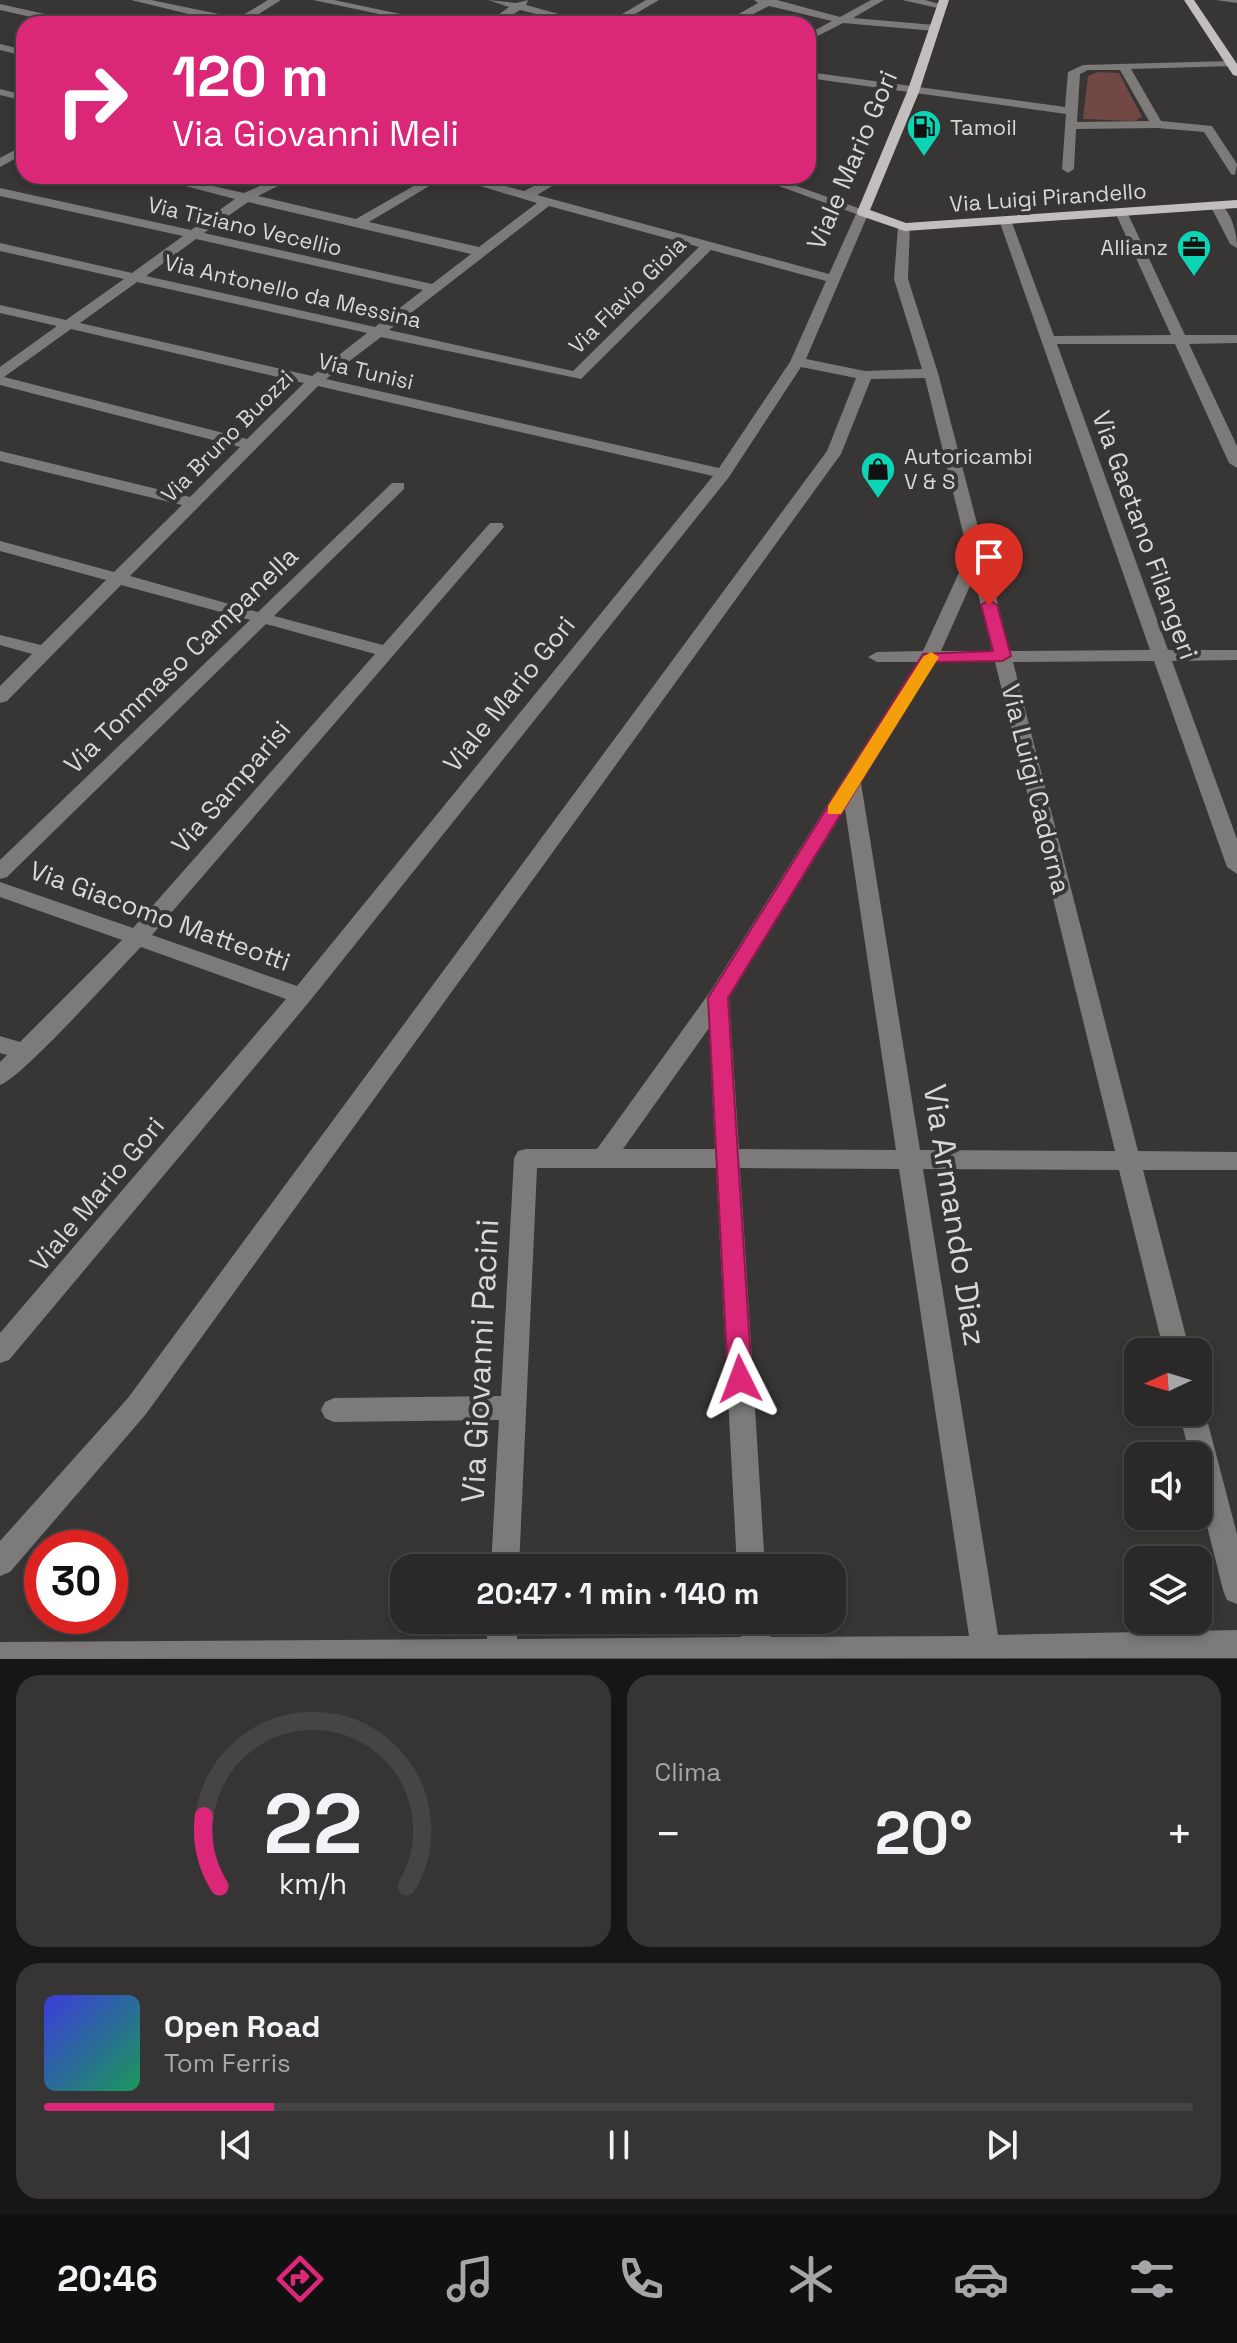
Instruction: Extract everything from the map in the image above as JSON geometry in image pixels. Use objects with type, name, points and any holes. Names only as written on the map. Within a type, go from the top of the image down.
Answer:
[{"type":"main road","points":[[1189,0],[1234,69]]},
{"type":"main road","name":"Viale Mario Gori","points":[[863,212],[913,92],[943,3]]},
{"type":"main road","name":"Via Luigi Pirandello","points":[[863,212],[905,227],[1237,204]]},
{"type":"street","points":[[136,0],[210,16]]},
{"type":"street","points":[[252,16],[276,0]]},
{"type":"street","points":[[318,0],[401,16]]},
{"type":"street","points":[[493,0],[523,3],[564,16]]},
{"type":"street","points":[[625,16],[654,0]]},
{"type":"street","points":[[816,34],[879,0]]},
{"type":"street","points":[[907,0],[943,3]]},
{"type":"street","points":[[1221,0],[1237,0]]},
{"type":"street","points":[[740,16],[766,1],[840,20],[935,28]]},
{"type":"street","points":[[503,16],[523,3]]},
{"type":"street","points":[[0,7],[40,16]]},
{"type":"street","points":[[1068,169],[1074,72],[1087,67],[1123,66],[1234,69]]},
{"type":"street","points":[[1123,66],[1157,124]]},
{"type":"street","points":[[816,76],[913,92],[1071,111]]},
{"type":"street","points":[[1070,126],[1157,124],[1208,129],[1235,171]]},
{"type":"street","points":[[0,163],[16,149]]},
{"type":"street","points":[[188,184],[481,252]]},
{"type":"street","points":[[0,374],[192,234],[246,197],[274,184]]},
{"type":"street","points":[[358,223],[426,184]]},
{"type":"street","points":[[482,184],[833,279]]},
{"type":"street","points":[[525,196],[548,184]]},
{"type":"street","points":[[781,184],[863,212]]},
{"type":"street","name":"Via Tiziano Vecellio","points":[[0,192],[433,288]]},
{"type":"street","name":"Via Bruno Buozzi","points":[[0,697],[116,576],[314,381],[546,202]]},
{"type":"street","points":[[1216,205],[1237,244]]},
{"type":"street","name":"Viale Mario Gori","points":[[0,1352],[301,996],[723,474],[797,362],[863,212]]},
{"type":"street","points":[[1121,212],[1237,463]]},
{"type":"street","name":"Via Gaetano Filangeri","points":[[1005,220],[1237,867]]},
{"type":"street","name":"Via Luigi Cadorna","points":[[905,227],[901,279],[931,373],[1174,1338]]},
{"type":"street","name":"Via Flavio Gioia","points":[[576,376],[708,246]]},
{"type":"street","name":"Via Antonello da Messina","points":[[0,247],[576,376]]},
{"type":"street","name":"Via Tunisi","points":[[0,309],[723,474]]},
{"type":"street","points":[[1048,340],[1237,339]]},
{"type":"street","points":[[797,362],[865,375],[931,373]]},
{"type":"street","points":[[0,1562],[137,1406],[835,451],[865,375]]},
{"type":"street","points":[[0,381],[248,444]]},
{"type":"street","points":[[0,456],[191,502]]},
{"type":"street","name":"Via Tommaso Campanella","points":[[0,872],[398,486]]},
{"type":"street","name":"Via Samparisi","points":[[0,1076],[135,940],[496,527]]},
{"type":"street","points":[[0,546],[386,652]]},
{"type":"street","points":[[604,1158],[718,998],[929,657],[976,553]]},
{"type":"street","points":[[0,640],[42,651]]},
{"type":"street","points":[[877,657],[1237,655]]},
{"type":"street","name":"Via Armando Diaz","points":[[851,783],[987,1654]]},
{"type":"street","name":"Via Giacomo Matteotti","points":[[0,889],[135,940],[301,996]]},
{"type":"street","points":[[718,998],[750,1554]]},
{"type":"street","points":[[0,1044],[25,1052]]},
{"type":"street","name":"Via Giovanni Pacini","points":[[506,1554],[526,1158],[604,1158]]},
{"type":"street","points":[[604,1158],[1237,1161]]},
{"type":"street","points":[[334,1410],[514,1408]]},
{"type":"street","points":[[1196,1426],[1237,1590]]},
{"type":"street","points":[[501,1653],[502,1634]]},
{"type":"street","points":[[0,1657],[501,1653],[755,1635],[987,1654],[1237,1644]]},
{"type":"shaded area","points":[[1098,72],[1119,73],[1142,117],[1134,121],[1083,119],[1088,76]]},
{"type":"slow traffic","points":[[834,810],[931,657]]},
{"type":"place","name":"Tamoil","points":[[924,158]]},
{"type":"place","name":"Allianz","points":[[1194,278]]},
{"type":"place","name":"Autoricambi V & S","points":[[878,500]]},
{"type":"route","points":[[740,1379],[718,998],[929,657],[1002,656],[989,605]]}]
